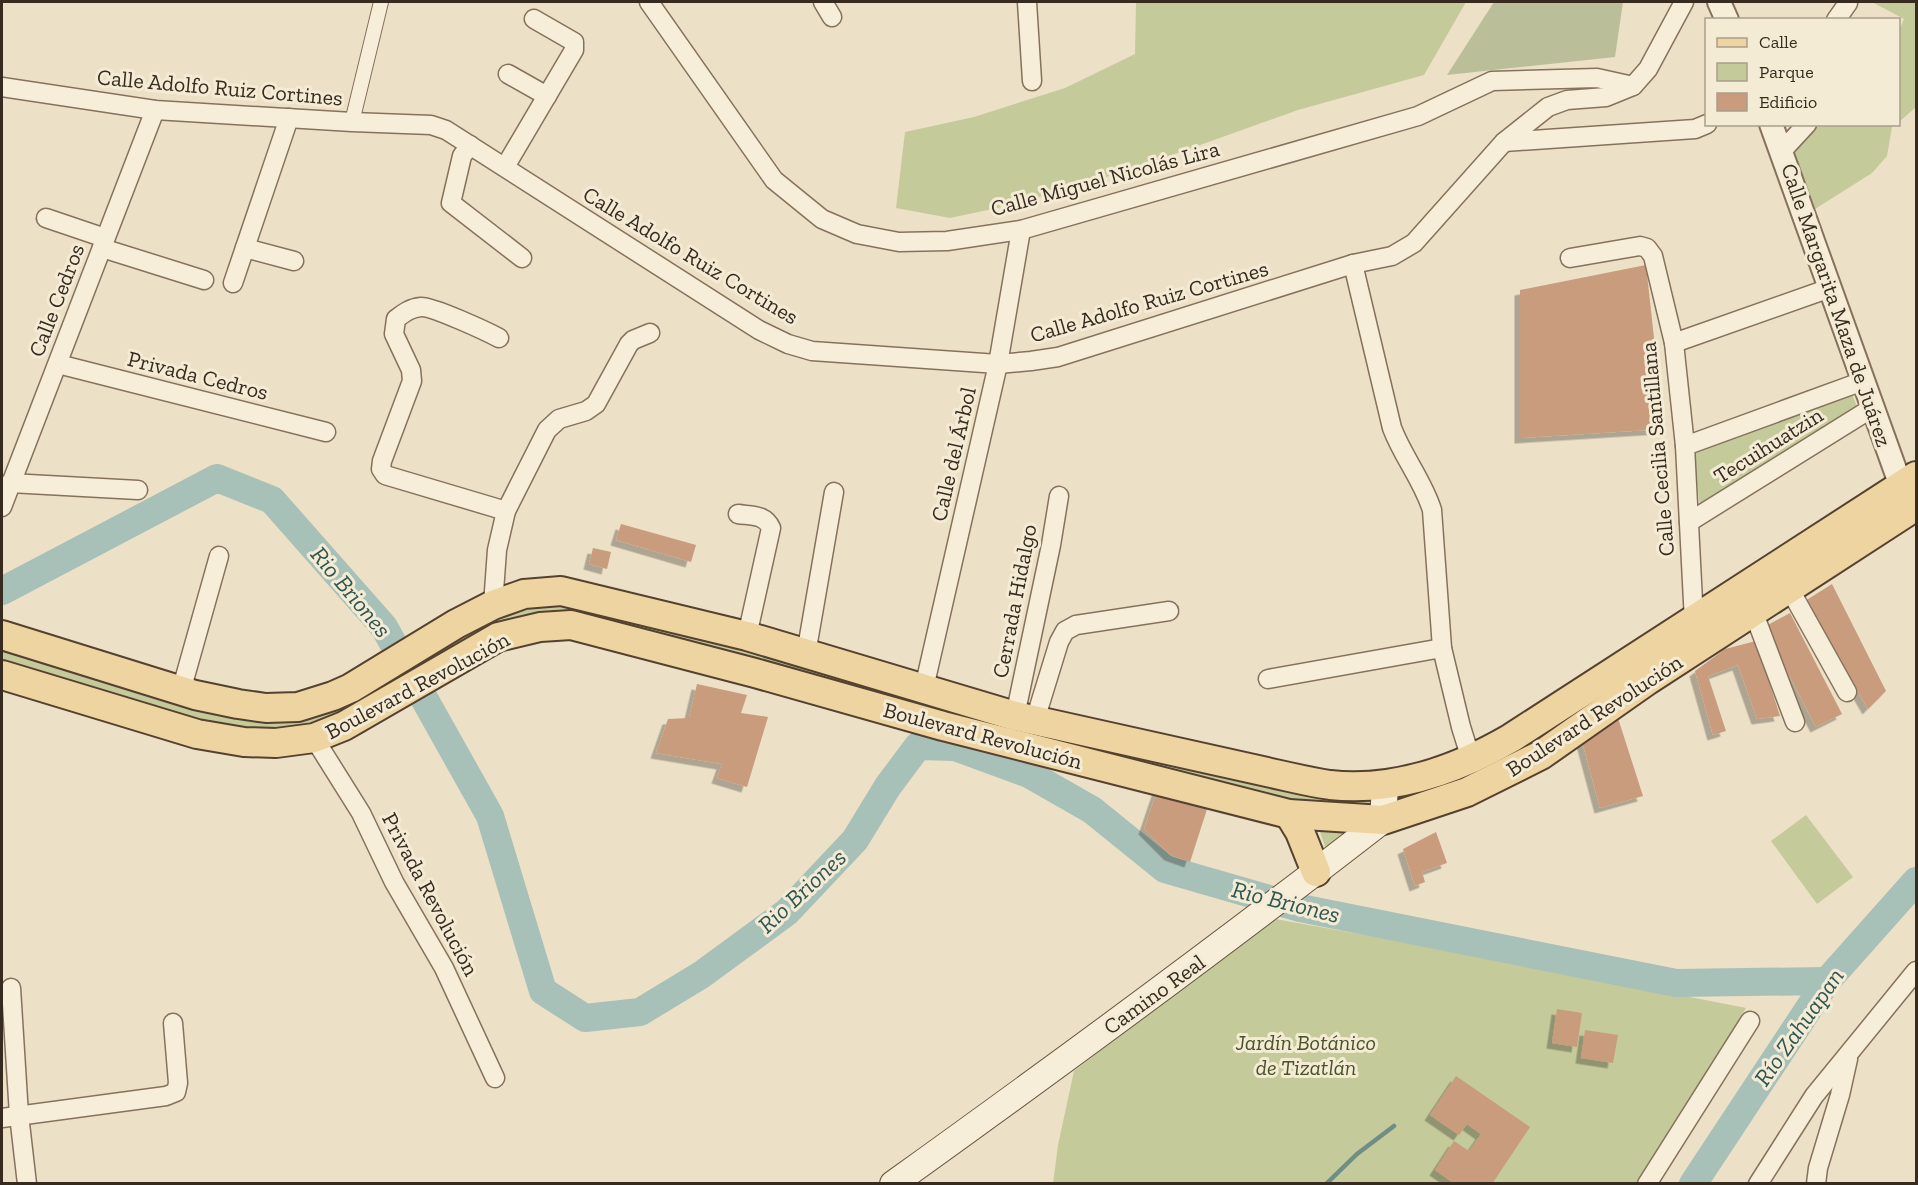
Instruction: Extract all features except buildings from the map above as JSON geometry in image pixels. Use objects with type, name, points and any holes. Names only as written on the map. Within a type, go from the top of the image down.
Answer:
[{"type":"main road","name":"Boulevard Revolución","points":[[2,675],[197,734],[244,742],[276,743],[314,738],[366,715],[498,637],[540,627],[571,625],[756,673],[944,726],[1289,814],[1383,820],[1467,792],[1541,755],[1648,680],[1789,588],[1911,489]]},
{"type":"main road","name":"Boulevard Revolución","points":[[2,635],[181,691],[266,708],[298,707],[351,688],[456,624],[493,605],[524,594],[561,591],[747,636],[1025,718],[1331,785],[1385,785],[1420,778],[1471,759],[1512,738],[1694,621],[1911,489]]},
{"type":"main road","points":[[1383,820],[1385,785]]},
{"type":"main road","points":[[1289,814],[1300,832],[1317,872]]},
{"type":"main road","name":"Camino Real","points":[[893,1184],[1047,1074],[1252,922],[1383,820]]},
{"type":"street","points":[[352,122],[381,2]]},
{"type":"street","name":"Calle Miguel Nicolás Lira","points":[[649,2],[774,180],[822,219],[857,234],[899,242],[947,241],[1021,230],[1418,116],[1492,81],[1597,78],[1633,86]]},
{"type":"street","points":[[1027,2],[1032,81]]},
{"type":"street","points":[[1633,86],[1648,69],[1684,2]]},
{"type":"street","points":[[1719,2],[1726,18]]},
{"type":"street","points":[[1837,18],[1848,3]]},
{"type":"street","points":[[505,167],[574,50],[574,42],[569,37],[534,19]]},
{"type":"street","points":[[508,74],[547,96]]},
{"type":"street","name":"Calle Adolfo Ruiz Cortines","points":[[2,87],[155,110],[431,125],[447,130],[759,330],[788,344],[812,351],[998,364],[1058,357],[1353,264],[1392,256],[1414,243],[1504,142],[1548,107],[1568,100],[1606,97],[1633,86]]},
{"type":"street","name":"Calle Cedros","points":[[2,507],[155,110]]},
{"type":"street","points":[[233,283],[289,118]]},
{"type":"street","points":[[1504,142],[1695,129],[1705,125]]},
{"type":"street","name":"Calle Margarita Maza de Juárez","points":[[1772,126],[1872,408],[1911,489]]},
{"type":"street","points":[[1782,151],[1805,126]]},
{"type":"street","points":[[470,145],[462,156],[451,203],[522,258]]},
{"type":"street","points":[[46,218],[104,243],[204,280]]},
{"type":"street","name":"Calle del Árbol","points":[[924,688],[998,364],[1021,230]]},
{"type":"street","name":"Calle Cecilia Santillana","points":[[1570,258],[1640,246],[1647,248],[1653,256],[1674,343],[1685,446],[1694,621]]},
{"type":"street","points":[[245,248],[294,261]]},
{"type":"street","points":[[1353,264],[1392,428],[1399,448],[1427,491],[1432,510],[1442,648],[1471,759]]},
{"type":"street","points":[[1674,343],[1830,288]]},
{"type":"street","points":[[499,338],[480,327],[423,307],[408,310],[396,319],[394,334],[411,370],[412,381],[381,469],[385,476],[506,511]]},
{"type":"street","points":[[493,605],[497,550],[506,511],[547,430],[559,419],[586,411],[596,404],[629,344],[650,333]]},
{"type":"street","name":"Privada Cedros","points":[[58,364],[326,432]]},
{"type":"street","name":"Tecuihuatzin","points":[[1685,446],[1863,381]]},
{"type":"street","name":"Tecuihuatzin","points":[[1689,522],[1872,408]]},
{"type":"street","points":[[10,483],[138,490]]},
{"type":"street","points":[[806,654],[834,492]]},
{"type":"street","name":"Cerrada Hidalgo","points":[[1025,718],[1059,495]]},
{"type":"street","points":[[738,514],[762,517],[768,521],[771,528],[747,636]]},
{"type":"street","points":[[181,691],[219,555]]},
{"type":"street","points":[[1789,588],[1847,692]]},
{"type":"street","name":"Cerrada Hidalgo","points":[[1025,718],[1065,631],[1076,625],[1169,611]]},
{"type":"street","points":[[1753,611],[1795,722]]},
{"type":"street","points":[[1268,680],[1442,648]]},
{"type":"street","name":"Privada Revolución","points":[[314,738],[361,813],[394,882],[444,968],[495,1078]]},
{"type":"street","points":[[1758,1184],[1814,1096],[1917,971]]},
{"type":"street","points":[[11,988],[10,1117],[27,1184]]},
{"type":"street","points":[[1647,1184],[1750,1021]]},
{"type":"street","points":[[10,1117],[166,1096],[176,1092],[178,1083],[173,1023]]},
{"type":"street","points":[[1816,1184],[1818,1168],[1840,1095],[1848,1057]]},
{"type":"green space","points":[[1136,2],[1466,2],[1424,75],[1298,110],[1133,169],[1016,204],[950,218],[896,208],[905,132],[974,117],[1065,88],[1135,54]]},
{"type":"green space","points":[[1494,2],[1623,2],[1615,57],[1447,75]]},
{"type":"green space","points":[[1872,2],[1916,2],[1916,107],[1900,121],[1900,29],[1904,19]]},
{"type":"green space","points":[[1808,126],[1894,126],[1887,156],[1872,173],[1815,209],[1791,142]]},
{"type":"green space","points":[[1850,389],[1858,409],[1700,506],[1693,453]]},
{"type":"green space","points":[[570,600],[1005,718],[1000,734],[570,617],[369,699],[309,727],[288,730],[244,728],[195,720],[2,663],[2,643],[265,712],[495,613]]},
{"type":"green space","points":[[1042,726],[1378,791],[1376,812],[1249,791],[1039,743]]},
{"type":"green space","points":[[1806,815],[1853,877],[1817,904],[1771,841]]},
{"type":"green space","points":[[1362,825],[1327,852],[1319,829]]},
{"type":"green space","name":"Jardín Botánico de Tizatlán","points":[[1265,917],[1746,1008],[1638,1183],[1053,1184],[1058,1145],[1074,1071],[1250,935]]},
{"type":"waterway","name":"Rio Briones","points":[[2,591],[217,478],[272,500],[384,627],[490,816],[543,991],[585,1018],[640,1012],[701,975],[787,912],[855,840],[888,786],[918,746],[955,747],[1029,774],[1092,810],[1165,869],[1300,908],[1676,983],[1827,981]]},
{"type":"waterway","name":"Río Zahuapan","points":[[1693,1184],[1827,981],[1916,881]]},
{"type":"waterway","points":[[1326,1184],[1357,1154],[1394,1126]]}]
